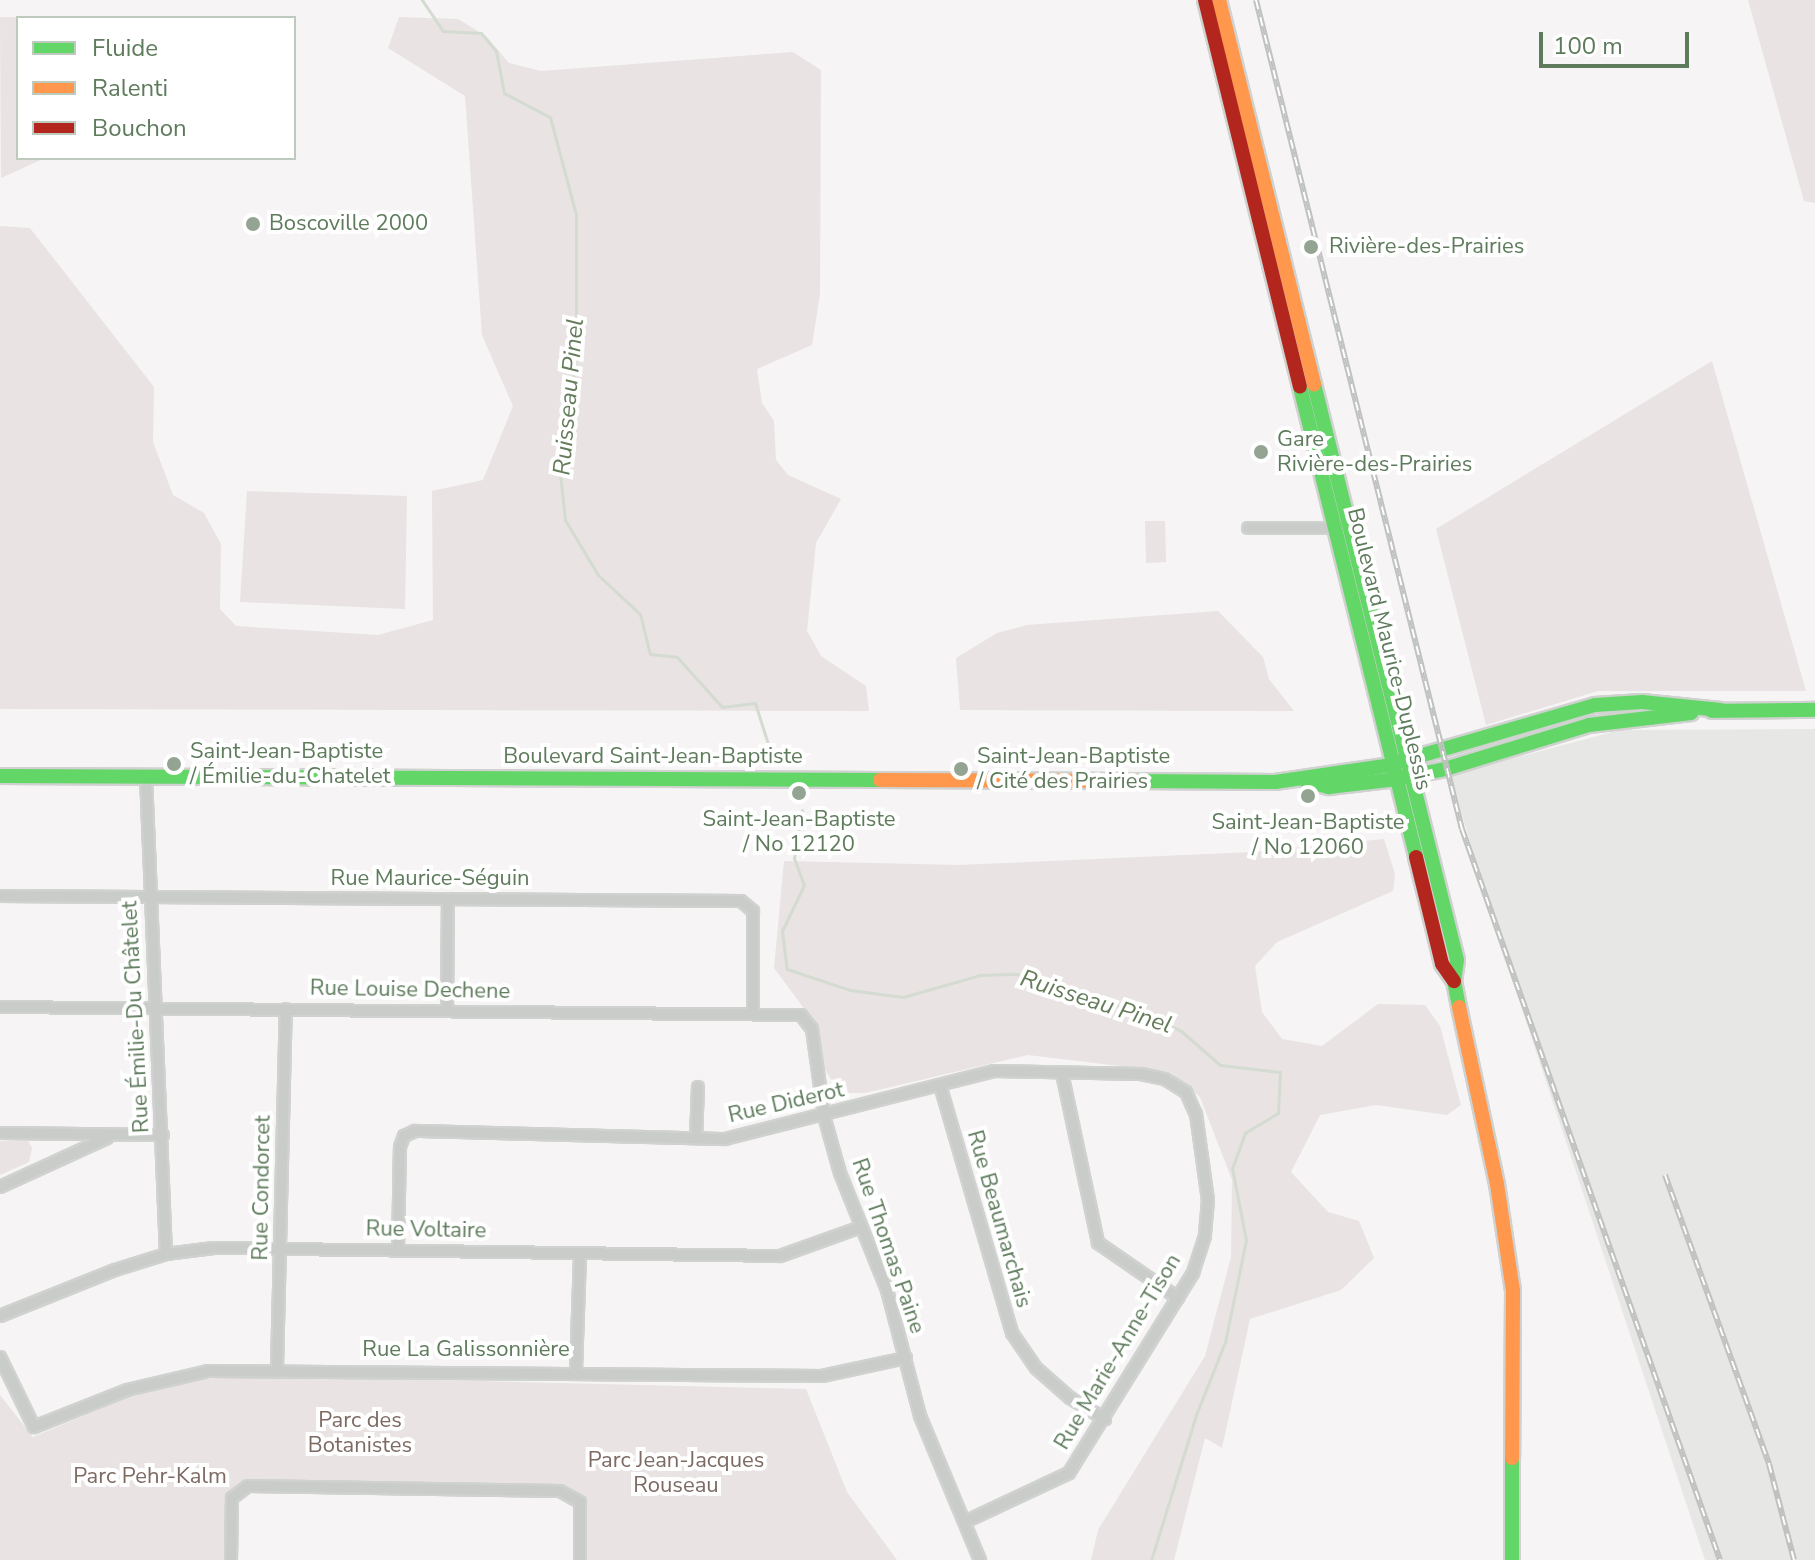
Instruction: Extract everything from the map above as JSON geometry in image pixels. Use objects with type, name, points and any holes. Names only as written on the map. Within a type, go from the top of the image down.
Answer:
[{"type":"street","name":"Boulevard Maurice-Duplessis","points":[[1205,0],[1342,527],[1415,775],[1457,960],[1454,981],[1497,1184],[1513,1291],[1512,1560]]},
{"type":"street","name":"Boulevard Maurice-Duplessis","points":[[1219,0],[1442,964],[1454,981]]},
{"type":"street","points":[[1248,528],[1342,527]]},
{"type":"street","name":"Boulevard Saint-Jean-Baptiste","points":[[1396,771],[1409,758],[1595,705],[1642,702],[1721,710],[1815,710]]},
{"type":"street","name":"Boulevard Saint-Jean-Baptiste","points":[[0,776],[1305,781],[1329,787],[1396,771],[1415,775],[1589,725],[1721,710]]},
{"type":"street","name":"Rue Émilie-Du Châtelet","points":[[146,777],[166,1254]]},
{"type":"street","name":"Rue Maurice-Séguin","points":[[0,896],[741,901],[753,911],[753,1013]]},
{"type":"street","points":[[447,1011],[448,899]]},
{"type":"street","name":"Rue Louise Dechene","points":[[0,1007],[794,1013],[807,1019],[812,1029]]},
{"type":"street","name":"Rue Condorcet","points":[[277,1368],[286,1009]]},
{"type":"street","name":"Rue Thomas Paine","points":[[812,1029],[824,1116],[858,1228],[887,1290],[920,1416],[980,1560]]},
{"type":"street","name":"Rue Diderot","points":[[398,1249],[400,1147],[409,1133],[725,1139],[994,1071],[1141,1074],[1165,1079],[1186,1092]]},
{"type":"street","points":[[1062,1073],[1098,1243],[1178,1298]]},
{"type":"street","name":"Rue Beaumarchais","points":[[940,1085],[1012,1333],[1036,1368],[1070,1398],[1105,1419]]},
{"type":"street","points":[[696,1138],[698,1087]]},
{"type":"street","name":"Rue Marie-Anne-Tison","points":[[965,1522],[1069,1473],[1178,1298],[1200,1251],[1208,1200],[1196,1114],[1186,1092]]},
{"type":"street","points":[[0,1133],[163,1135]]},
{"type":"street","points":[[0,1187],[111,1136]]},
{"type":"street","name":"Rue Voltaire","points":[[0,1316],[166,1254],[281,1247],[780,1256],[858,1228]]},
{"type":"street","points":[[576,1370],[580,1253]]},
{"type":"street","name":"Rue La Galissonnière","points":[[0,1357],[34,1427],[127,1390],[208,1371],[277,1368],[576,1370],[822,1376],[906,1358]]},
{"type":"street","points":[[231,1560],[232,1498],[248,1486],[560,1491],[580,1502],[580,1560]]},
{"type":"shaded area","points":[[1815,729],[1815,1560],[1705,1560],[1504,955],[1450,775],[1620,730]]},
{"type":"green space","points":[[1748,0],[1815,0],[1815,203],[1804,201]]},
{"type":"green space","points":[[0,17],[16,17],[16,160],[41,160],[1,178]]},
{"type":"green space","points":[[399,17],[458,19],[486,36],[509,63],[541,71],[793,52],[821,70],[820,294],[812,345],[757,369],[762,403],[774,421],[776,460],[788,475],[841,499],[816,543],[807,631],[821,656],[866,686],[869,711],[0,709],[0,226],[30,228],[154,387],[153,442],[173,495],[204,513],[221,544],[220,609],[236,626],[378,635],[433,620],[432,491],[483,480],[513,406],[482,335],[465,96],[388,48]]},
{"type":"green space","points":[[1712,361],[1806,691],[1598,691],[1486,725],[1436,529]]},
{"type":"green space","points":[[247,491],[407,496],[405,609],[240,602]]},
{"type":"green space","points":[[1145,521],[1165,521],[1166,562],[1146,563]]},
{"type":"green space","points":[[1218,611],[1263,657],[1269,679],[1294,711],[960,710],[956,658],[997,633],[1027,625]]},
{"type":"green space","points":[[1384,839],[1395,874],[1393,891],[1277,942],[1255,966],[1262,1012],[1282,1039],[1322,1046],[1378,1004],[1425,1005],[1440,1026],[1461,1105],[1447,1115],[1376,1105],[1320,1115],[1291,1172],[1328,1212],[1359,1221],[1374,1258],[1341,1290],[1250,1319],[1222,1448],[1205,1438],[1174,1560],[1091,1560],[1098,1530],[1205,1356],[1231,1257],[1232,1180],[1200,1097],[1170,1072],[1028,1055],[865,1093],[840,1093],[825,1070],[812,1019],[774,968],[784,861],[959,865],[1253,852]]},
{"type":"green space","points":[[0,1141],[28,1141],[32,1148],[29,1162],[0,1175]]},
{"type":"green space","points":[[273,1376],[806,1389],[847,1492],[897,1560],[581,1560],[582,1504],[574,1496],[248,1486],[232,1498],[231,1560],[0,1560],[0,1395],[33,1437],[126,1398],[200,1379]]},
{"type":"waterway","name":"Ruisseau Pinel","points":[[422,0],[443,31],[481,33],[496,51],[504,93],[550,117],[576,215],[576,357],[560,474],[565,520],[598,575],[640,614],[650,654],[677,657],[722,707],[755,703],[774,763]]},
{"type":"waterway","name":"Ruisseau Pinel","points":[[802,810],[794,858],[804,885],[782,931],[787,969],[850,990],[903,997],[980,975],[1016,974],[1148,1015],[1181,1031],[1220,1065],[1280,1072],[1278,1113],[1245,1133],[1232,1168],[1246,1240],[1225,1342],[1196,1415],[1151,1560]]},
{"type":"railway","points":[[1256,0],[1462,829],[1720,1560]]},
{"type":"railway","points":[[1665,1175],[1769,1464],[1794,1560]]},
{"type":"traffic: fast","points":[[1314,384],[1457,960],[1454,981],[1459,1007]]},
{"type":"traffic: fast","points":[[1300,387],[1416,857]]},
{"type":"traffic: fast","points":[[1135,781],[1275,782],[1385,766],[1595,705],[1642,702],[1721,710]]},
{"type":"traffic: fast","points":[[1712,711],[1815,710]]},
{"type":"traffic: fast","points":[[1306,781],[1329,787],[1389,780],[1445,769],[1589,725],[1691,713]]},
{"type":"traffic: fast","points":[[0,776],[880,780]]},
{"type":"traffic: fast","points":[[1512,1458],[1512,1560]]},
{"type":"traffic: slow","points":[[1219,0],[1314,384]]},
{"type":"traffic: slow","points":[[880,780],[1135,781]]},
{"type":"traffic: slow","points":[[1459,1007],[1497,1184],[1513,1291],[1512,1458]]},
{"type":"traffic: jam","points":[[1205,0],[1300,387]]},
{"type":"traffic: jam","points":[[1416,857],[1442,964],[1454,981]]},
{"type":"place","name":"Boscoville 2000","points":[[253,224]]},
{"type":"place","name":"Rivière-des-Prairies","points":[[1311,247]]},
{"type":"place","name":"Gare Rivière-des-Prairies","points":[[1261,452]]},
{"type":"place","name":"Saint-Jean-Baptiste / Émilie-du-Chatelet","points":[[174,764]]},
{"type":"place","name":"Saint-Jean-Baptiste / Cité des Prairies","points":[[961,769]]},
{"type":"place","name":"Saint-Jean-Baptiste / No 12120","points":[[799,793]]},
{"type":"place","name":"Saint-Jean-Baptiste / No 12060","points":[[1308,796]]},
{"type":"park label","name":"Parc des Botanistes","points":[[360,1432]]},
{"type":"park label","name":"Parc Jean-Jacques Rouseau","points":[[676,1472]]},
{"type":"park label","name":"Parc Pehr-Kalm","points":[[150,1477]]}]
